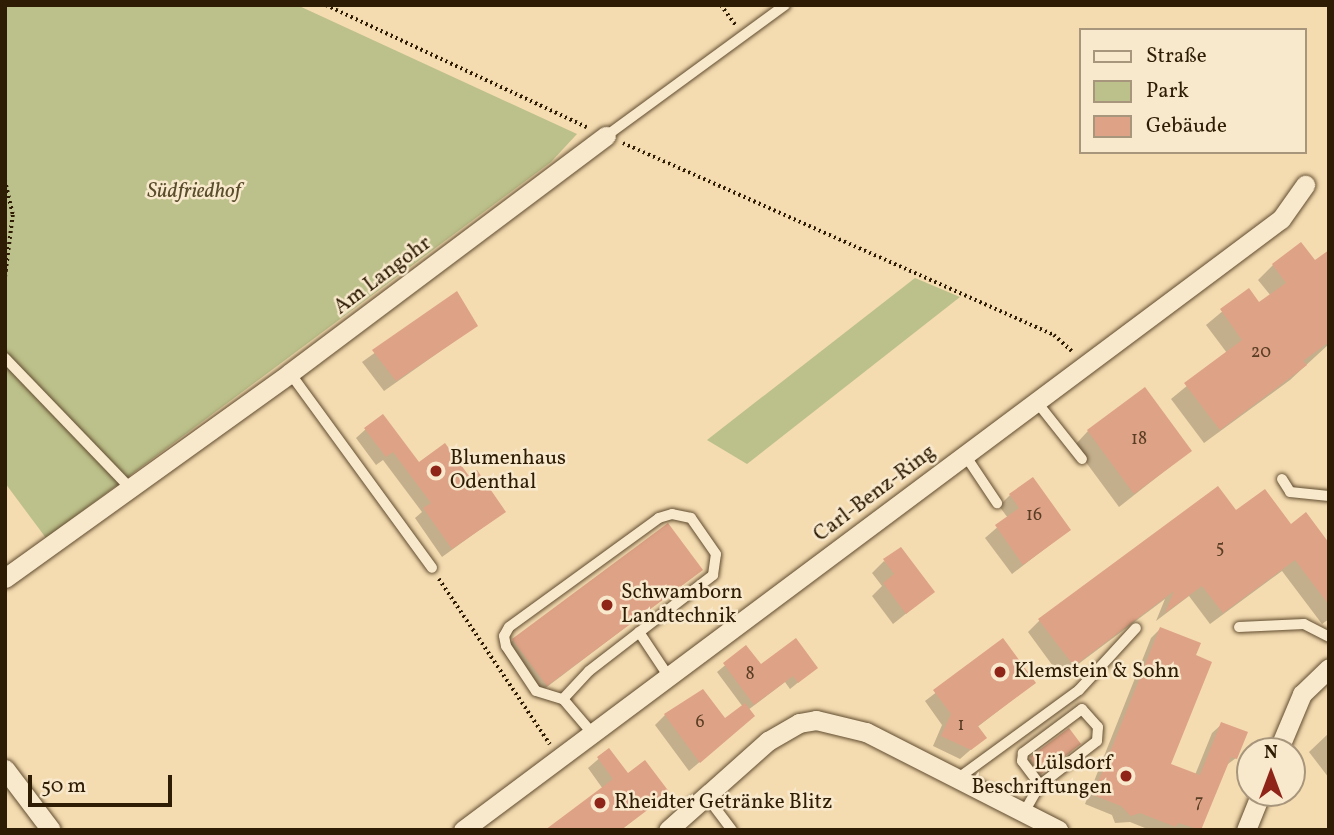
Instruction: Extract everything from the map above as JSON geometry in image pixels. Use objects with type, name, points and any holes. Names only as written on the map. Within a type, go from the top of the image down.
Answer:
[{"type":"street","name":"Am Langohr","points":[[5,578],[290,373],[606,136]]},
{"type":"street","name":"Carl-Benz-Ring","points":[[463,830],[1281,219],[1305,185]]},
{"type":"street","points":[[1284,737],[1302,694],[1329,668]]},
{"type":"street","points":[[668,830],[784,730],[816,720],[866,732],[1058,830]]},
{"type":"street","points":[[5,769],[51,830]]},
{"type":"street","points":[[1247,830],[1256,807]]},
{"type":"lane","name":"Am Langohr","points":[[606,136],[785,5]]},
{"type":"lane","points":[[5,358],[131,489]]},
{"type":"lane","points":[[290,373],[432,568]]},
{"type":"lane","points":[[1036,401],[1082,459]]},
{"type":"lane","points":[[965,454],[997,503]]},
{"type":"lane","points":[[1282,479],[1290,492],[1329,496]]},
{"type":"lane","points":[[563,699],[589,671],[713,575],[717,566],[716,554],[691,518],[682,514],[659,518],[509,627],[506,646],[536,691],[563,699],[593,734]]},
{"type":"lane","points":[[1239,627],[1304,624],[1329,637]]},
{"type":"lane","points":[[956,780],[1079,690],[1136,628]]},
{"type":"lane","points":[[639,632],[668,677]]},
{"type":"lane","points":[[1023,814],[1040,785],[1097,741],[1098,727],[1082,709],[1023,753],[1022,761],[1040,785]]},
{"type":"lane","points":[[707,797],[732,830]]},
{"type":"path","points":[[326,5],[606,136],[1054,335],[1083,365]]},
{"type":"path","points":[[721,5],[744,36]]},
{"type":"path","points":[[5,180],[13,215],[12,242],[5,279]]},
{"type":"path","points":[[5,214],[13,215]]},
{"type":"path","points":[[5,240],[12,242]]},
{"type":"path","points":[[432,568],[560,759]]},
{"type":"green space","name":"Südfriedhof","points":[[5,5],[297,5],[577,134],[551,162],[46,538],[5,483]]},
{"type":"green space","points":[[915,278],[960,297],[747,464],[707,440]]},
{"type":"building","points":[[1301,242],[1315,260],[1329,250],[1329,342],[1303,361],[1307,365],[1220,430],[1184,383],[1242,340],[1220,309],[1249,288],[1259,302],[1286,283],[1272,264]]},
{"type":"building","points":[[457,291],[478,326],[396,381],[372,350]]},
{"type":"building","points":[[1145,387],[1192,451],[1134,494],[1087,430]]},
{"type":"building","points":[[383,414],[419,462],[445,443],[469,476],[477,470],[506,512],[452,549],[423,508],[431,503],[393,452],[386,457],[364,428]]},
{"type":"building","points":[[1033,477],[1071,530],[1023,565],[995,525],[1019,508],[1009,494]]},
{"type":"building","points":[[1218,486],[1236,510],[1265,489],[1291,524],[1306,512],[1329,543],[1329,605],[1295,560],[1223,613],[1202,586],[1165,613],[1174,591],[1074,666],[1038,619]]},
{"type":"building","name":"Schwamborn Landtechnik","points":[[668,523],[703,570],[547,686],[512,639]]},
{"type":"building","points":[[901,547],[935,592],[906,614],[883,583],[894,574],[883,559]]},
{"type":"building","points":[[1160,627],[1201,643],[1196,655],[1212,662],[1171,764],[1200,775],[1221,722],[1248,732],[1246,737],[1236,737],[1236,759],[1231,757],[1201,830],[1178,823],[1176,827],[1140,813],[1131,816],[1121,806],[1093,795]]},
{"type":"building","points":[[796,638],[818,668],[798,683],[793,676],[754,705],[723,663],[746,645],[761,664]]},
{"type":"building","points":[[1003,638],[1036,683],[978,726],[987,738],[971,750],[941,736],[951,714],[933,690]]},
{"type":"building","points":[[703,689],[725,718],[745,703],[755,716],[700,763],[664,714]]},
{"type":"building","points":[[1069,728],[1081,744],[1041,774],[1030,757]]},
{"type":"building","points":[[609,748],[628,773],[645,760],[670,793],[621,830],[545,830],[613,779],[597,757]]},
{"type":"place","name":"Blumenhaus Odenthal","points":[[436,471]]},
{"type":"place","name":"Schwamborn Landtechnik","points":[[607,605]]},
{"type":"place","name":"Klemstein & Sohn","points":[[1000,672]]},
{"type":"place","name":"Lülsdorf Beschriftungen","points":[[1126,776]]},
{"type":"place","name":"Rheidter Getränke Blitz","points":[[600,803]]}]
